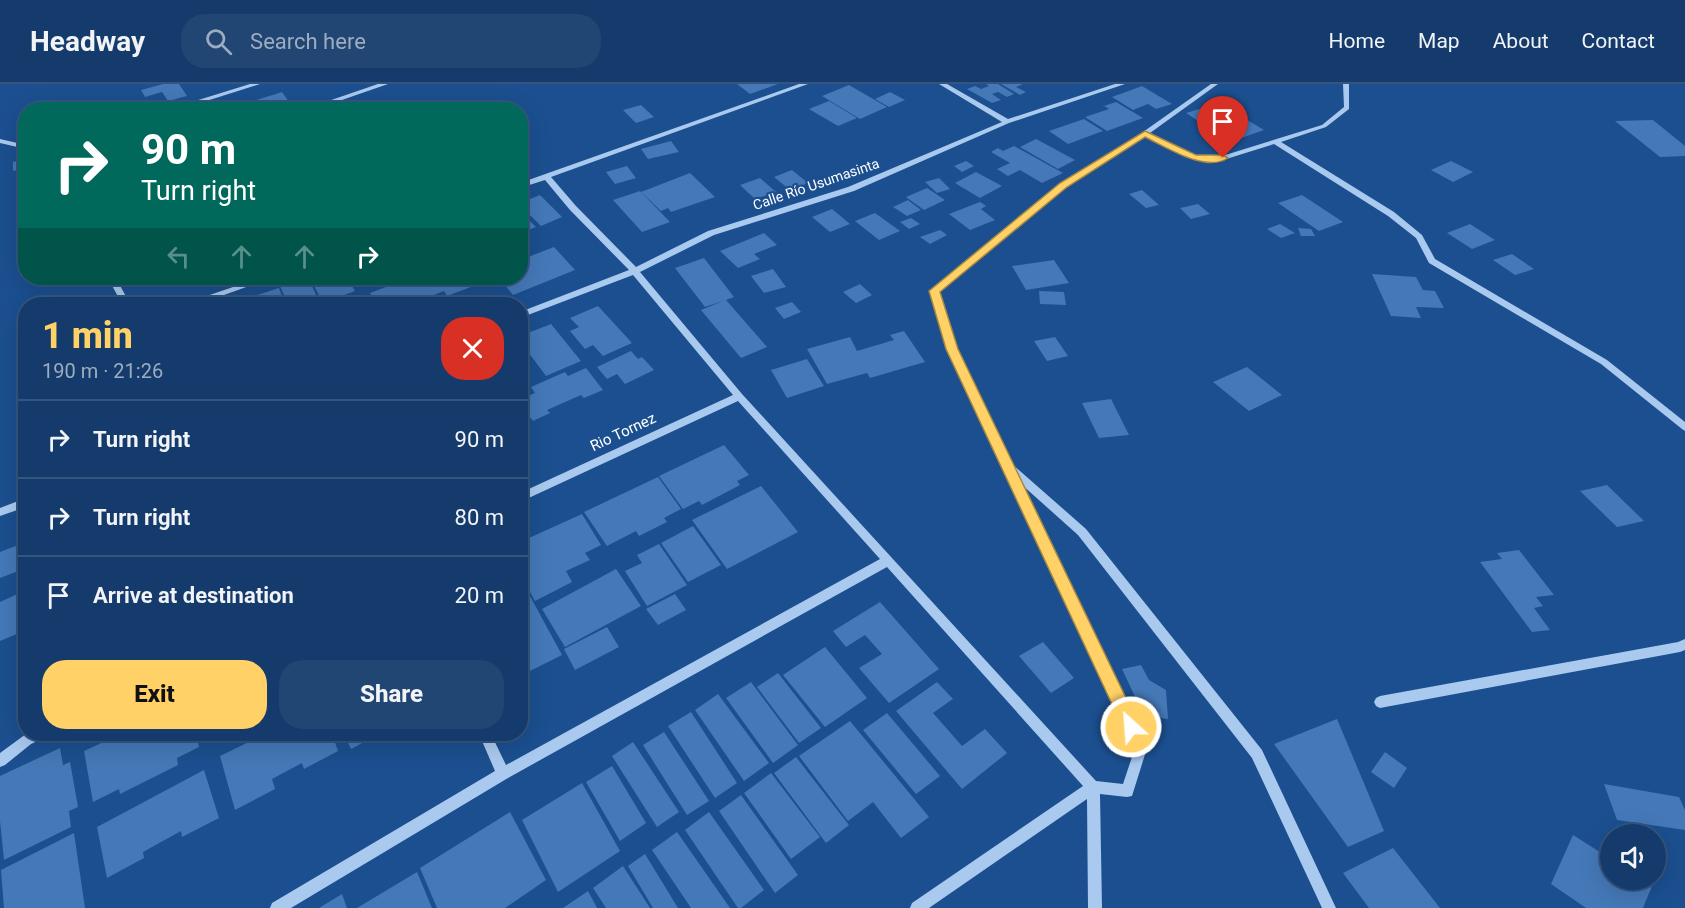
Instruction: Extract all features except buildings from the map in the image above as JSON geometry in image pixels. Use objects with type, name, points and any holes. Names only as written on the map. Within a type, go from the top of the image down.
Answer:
[{"type":"street","points":[[196,102],[257,84]]},
{"type":"street","points":[[330,102],[385,84]]},
{"type":"street","points":[[528,183],[805,84]]},
{"type":"street","points":[[942,84],[1007,123]]},
{"type":"street","name":"Calle Río Usumasinta","points":[[528,312],[635,271],[711,233],[851,189],[1007,123],[1122,84]]},
{"type":"street","points":[[548,177],[573,208],[635,271],[739,396],[1094,786],[1127,791],[1141,748],[1004,463],[952,349],[934,291],[1064,185],[1145,134],[1215,84]]},
{"type":"street","points":[[1145,134],[1195,158],[1223,158],[1324,126],[1347,108],[1346,84]]},
{"type":"street","points":[[0,141],[18,145]]},
{"type":"street","points":[[1276,142],[1391,214],[1419,237],[1432,261],[1604,362],[1685,427]]},
{"type":"street","points":[[212,297],[247,285]]},
{"type":"street","name":"Rio Tornez","points":[[528,494],[739,396]]},
{"type":"street","points":[[1004,463],[1082,531],[1257,754],[1329,908]]},
{"type":"street","points":[[0,512],[18,505]]},
{"type":"street","points":[[278,908],[503,774],[887,561]]},
{"type":"street","points":[[1380,702],[1669,650],[1685,644]]},
{"type":"street","points":[[0,761],[25,741]]},
{"type":"street","points":[[488,741],[503,774]]},
{"type":"street","points":[[917,908],[1094,786]]},
{"type":"street","points":[[1094,786],[1095,908]]},
{"type":"route","points":[[1131,727],[952,349],[934,291],[1064,185],[1145,134],[1195,158],[1223,158]]}]
